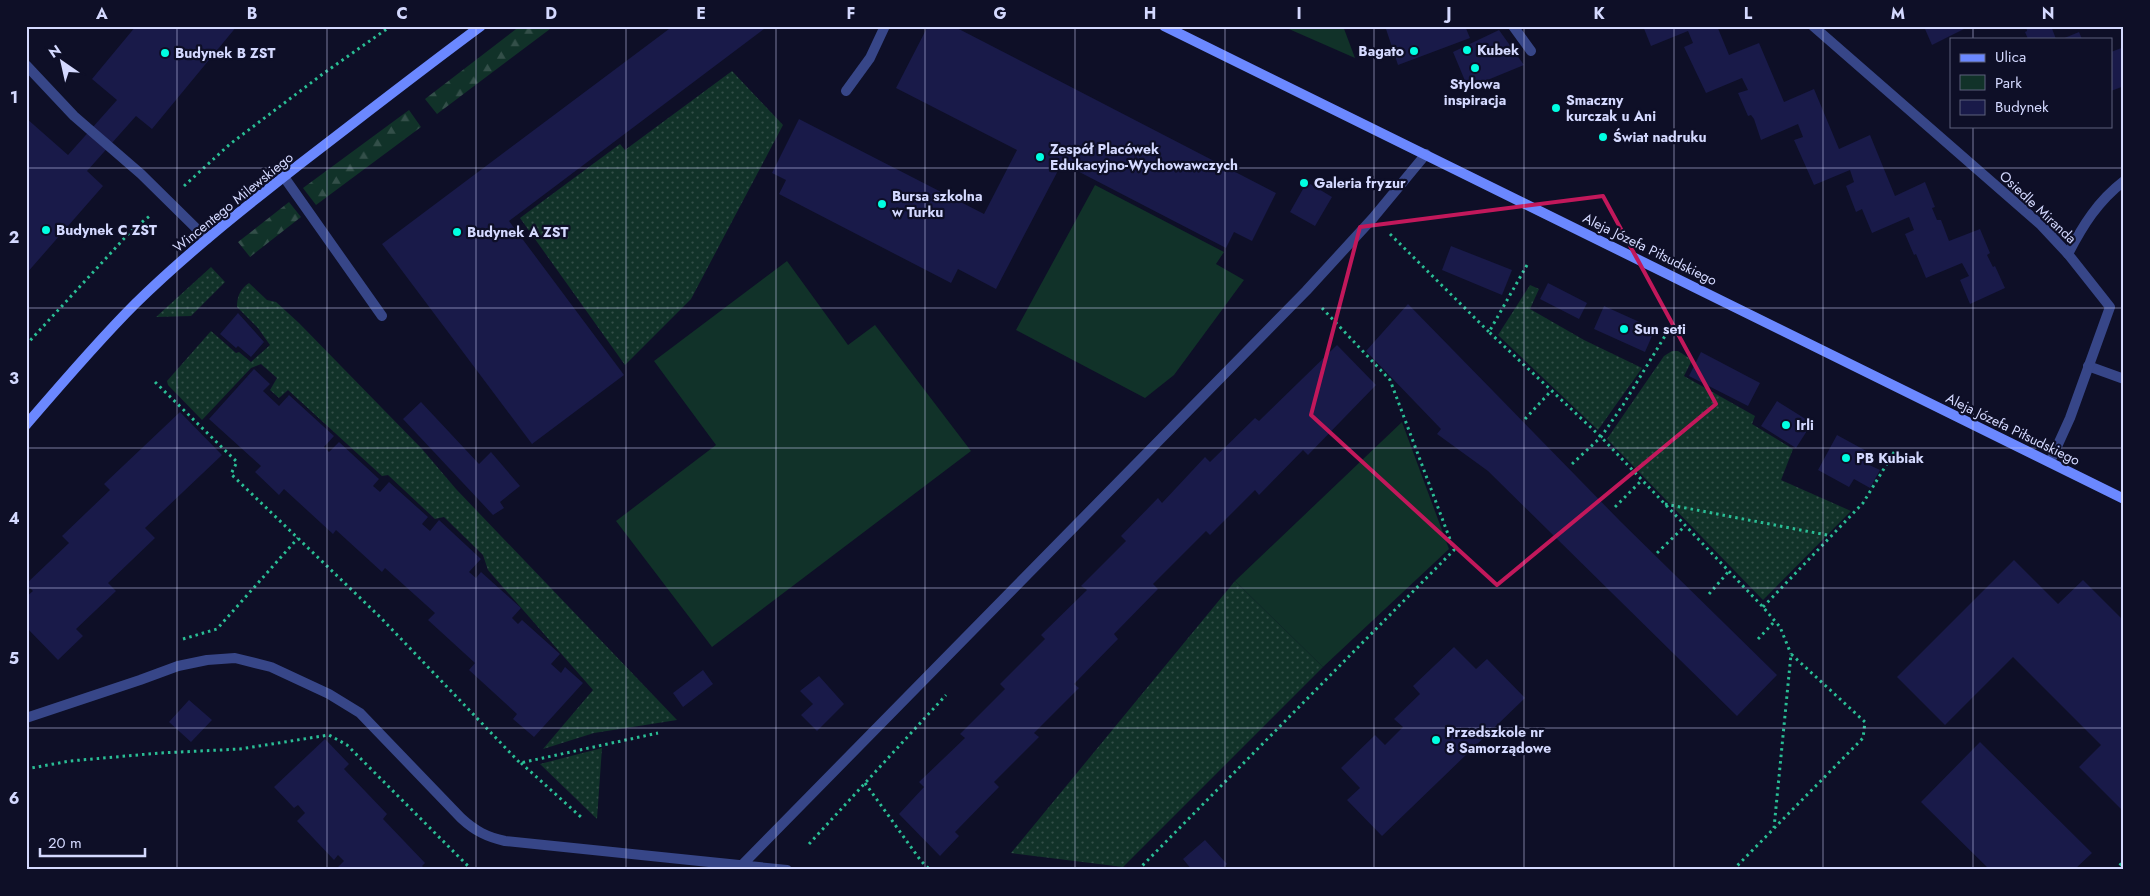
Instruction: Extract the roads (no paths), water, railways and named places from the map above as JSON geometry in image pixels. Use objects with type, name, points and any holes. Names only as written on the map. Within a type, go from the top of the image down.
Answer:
[{"type":"street","name":"Wincentego Milewskiego","points":[[26,425],[92,348],[136,303],[207,239],[284,177],[481,26]]},
{"type":"street","points":[[846,91],[870,58],[885,26]]},
{"type":"street","name":"Aleja Józefa Piłsudskiego","points":[[1164,26],[2124,499]]},
{"type":"street","points":[[1513,26],[1531,51]]},
{"type":"street","name":"Osiedle Miranda","points":[[1813,26],[2041,225],[2068,254],[2110,307],[2070,418],[2050,462]]},
{"type":"street","points":[[26,65],[74,116],[169,201],[207,239]]},
{"type":"street","points":[[742,865],[1306,291],[1373,218],[1426,154]]},
{"type":"street","points":[[284,177],[382,316]]},
{"type":"street","points":[[2068,254],[2085,222],[2107,194],[2124,181]]},
{"type":"street","points":[[2088,366],[2124,379]]},
{"type":"street","points":[[26,718],[178,666],[207,660],[235,658],[271,667],[329,694],[360,713],[461,818],[472,828],[486,836],[505,841],[786,870]]},
{"type":"place","name":"Kubek","points":[[1467,50]]},
{"type":"place","name":"Bagato","points":[[1414,51]]},
{"type":"place","name":"Budynek B ZST","points":[[165,53]]},
{"type":"place","name":"Stylowa inspiracja","points":[[1475,68]]},
{"type":"place","name":"Smaczny kurczak u Ani","points":[[1556,108]]},
{"type":"place","name":"Świat nadruku","points":[[1603,137]]},
{"type":"place","name":"Zespół Placówek Edukacyjno-Wychowawczych","points":[[1040,157]]},
{"type":"place","name":"Galeria fryzur","points":[[1304,183]]},
{"type":"place","name":"Bursa szkolna w Turku","points":[[882,204]]},
{"type":"place","name":"Budynek C ZST","points":[[46,230]]},
{"type":"place","name":"Budynek A ZST","points":[[457,232]]},
{"type":"place","name":"Sun seti","points":[[1624,329]]},
{"type":"place","name":"Irli","points":[[1786,425]]},
{"type":"place","name":"PB Kubiak","points":[[1846,458]]},
{"type":"place","name":"Przedszkole nr 8 Samorządowe","points":[[1436,740]]}]
